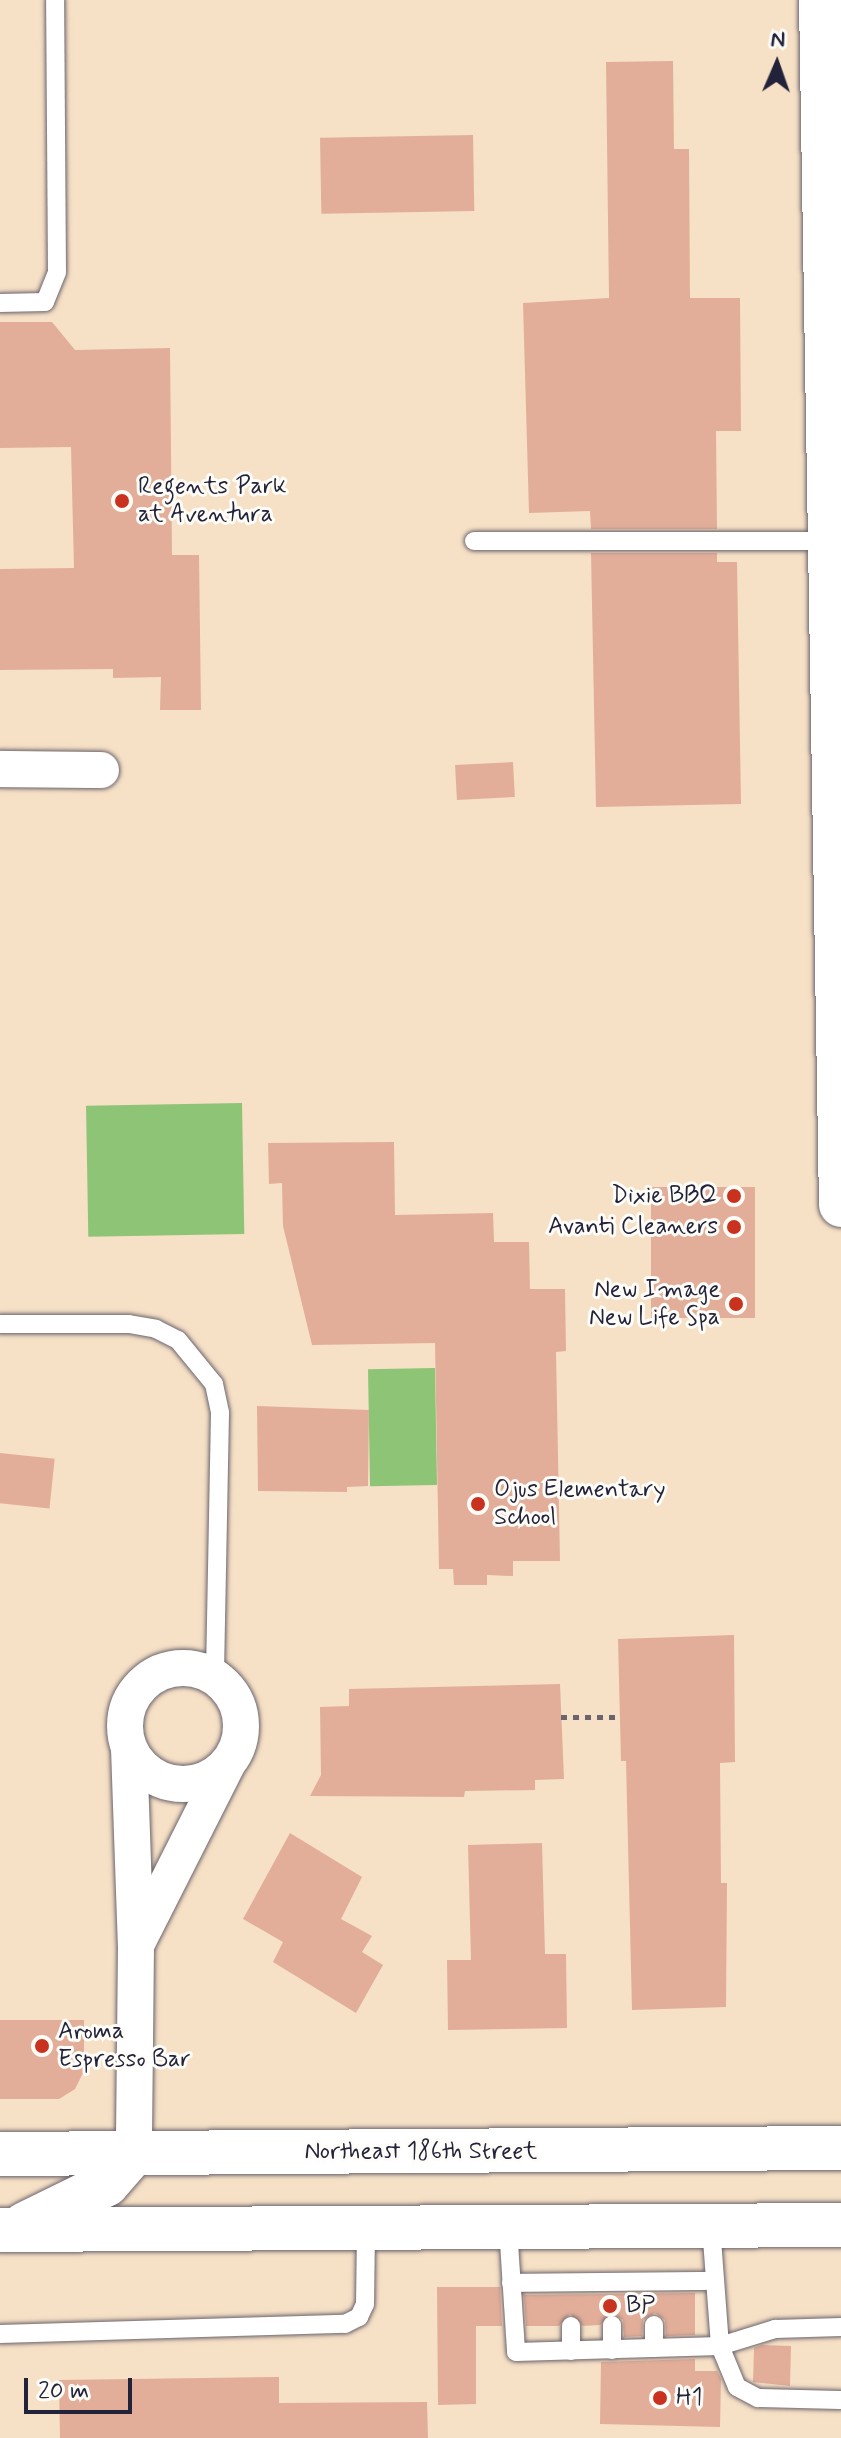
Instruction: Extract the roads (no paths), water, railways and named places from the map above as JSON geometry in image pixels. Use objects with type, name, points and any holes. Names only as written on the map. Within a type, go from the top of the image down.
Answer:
[{"type":"main road","points":[[821,0],[832,179],[841,1205]]},
{"type":"main road","name":"Northeast 186th Street","points":[[0,2154],[841,2148]]},
{"type":"main road","points":[[5,2230],[107,2184],[134,2153]]},
{"type":"main road","points":[[5,2230],[841,2225]]},
{"type":"street","points":[[0,769],[101,770]]},
{"type":"street","points":[[134,2153],[136,1946],[126,1712],[146,1680],[180,1667],[215,1677],[240,1709],[238,1748],[136,1946]]},
{"type":"street","points":[[129,1748],[139,1765],[173,1784],[203,1781],[227,1765]]},
{"type":"lane","points":[[0,303],[45,302],[57,272],[55,0]]},
{"type":"lane","points":[[474,541],[836,541]]},
{"type":"lane","points":[[0,1324],[129,1324],[156,1329],[198,1359],[214,1384],[220,1413],[215,1677]]},
{"type":"lane","points":[[711,2226],[720,2346],[737,2387],[758,2398],[841,2400]]},
{"type":"lane","points":[[508,2227],[516,2352],[720,2346],[775,2329],[841,2327]]},
{"type":"lane","points":[[0,2334],[345,2324],[359,2317],[365,2304],[366,2228]]},
{"type":"lane","points":[[511,2283],[612,2285],[715,2281]]},
{"type":"lane","points":[[612,2325],[612,2350]]},
{"type":"lane","points":[[654,2325],[654,2348]]},
{"type":"lane","points":[[571,2326],[571,2351]]},
{"type":"place","name":"Regents Park at Aventura","points":[[122,501]]},
{"type":"place","name":"Dixie BBQ","points":[[734,1196]]},
{"type":"place","name":"Avanti Cleaners","points":[[734,1227]]},
{"type":"place","name":"New Image New Life Spa","points":[[736,1304]]},
{"type":"place","name":"Ojus Elementary School","points":[[478,1504]]},
{"type":"place","name":"Aroma Espresso Bar","points":[[42,2046]]},
{"type":"place","name":"BP","points":[[610,2306]]},
{"type":"place","name":"H1","points":[[660,2398]]}]
